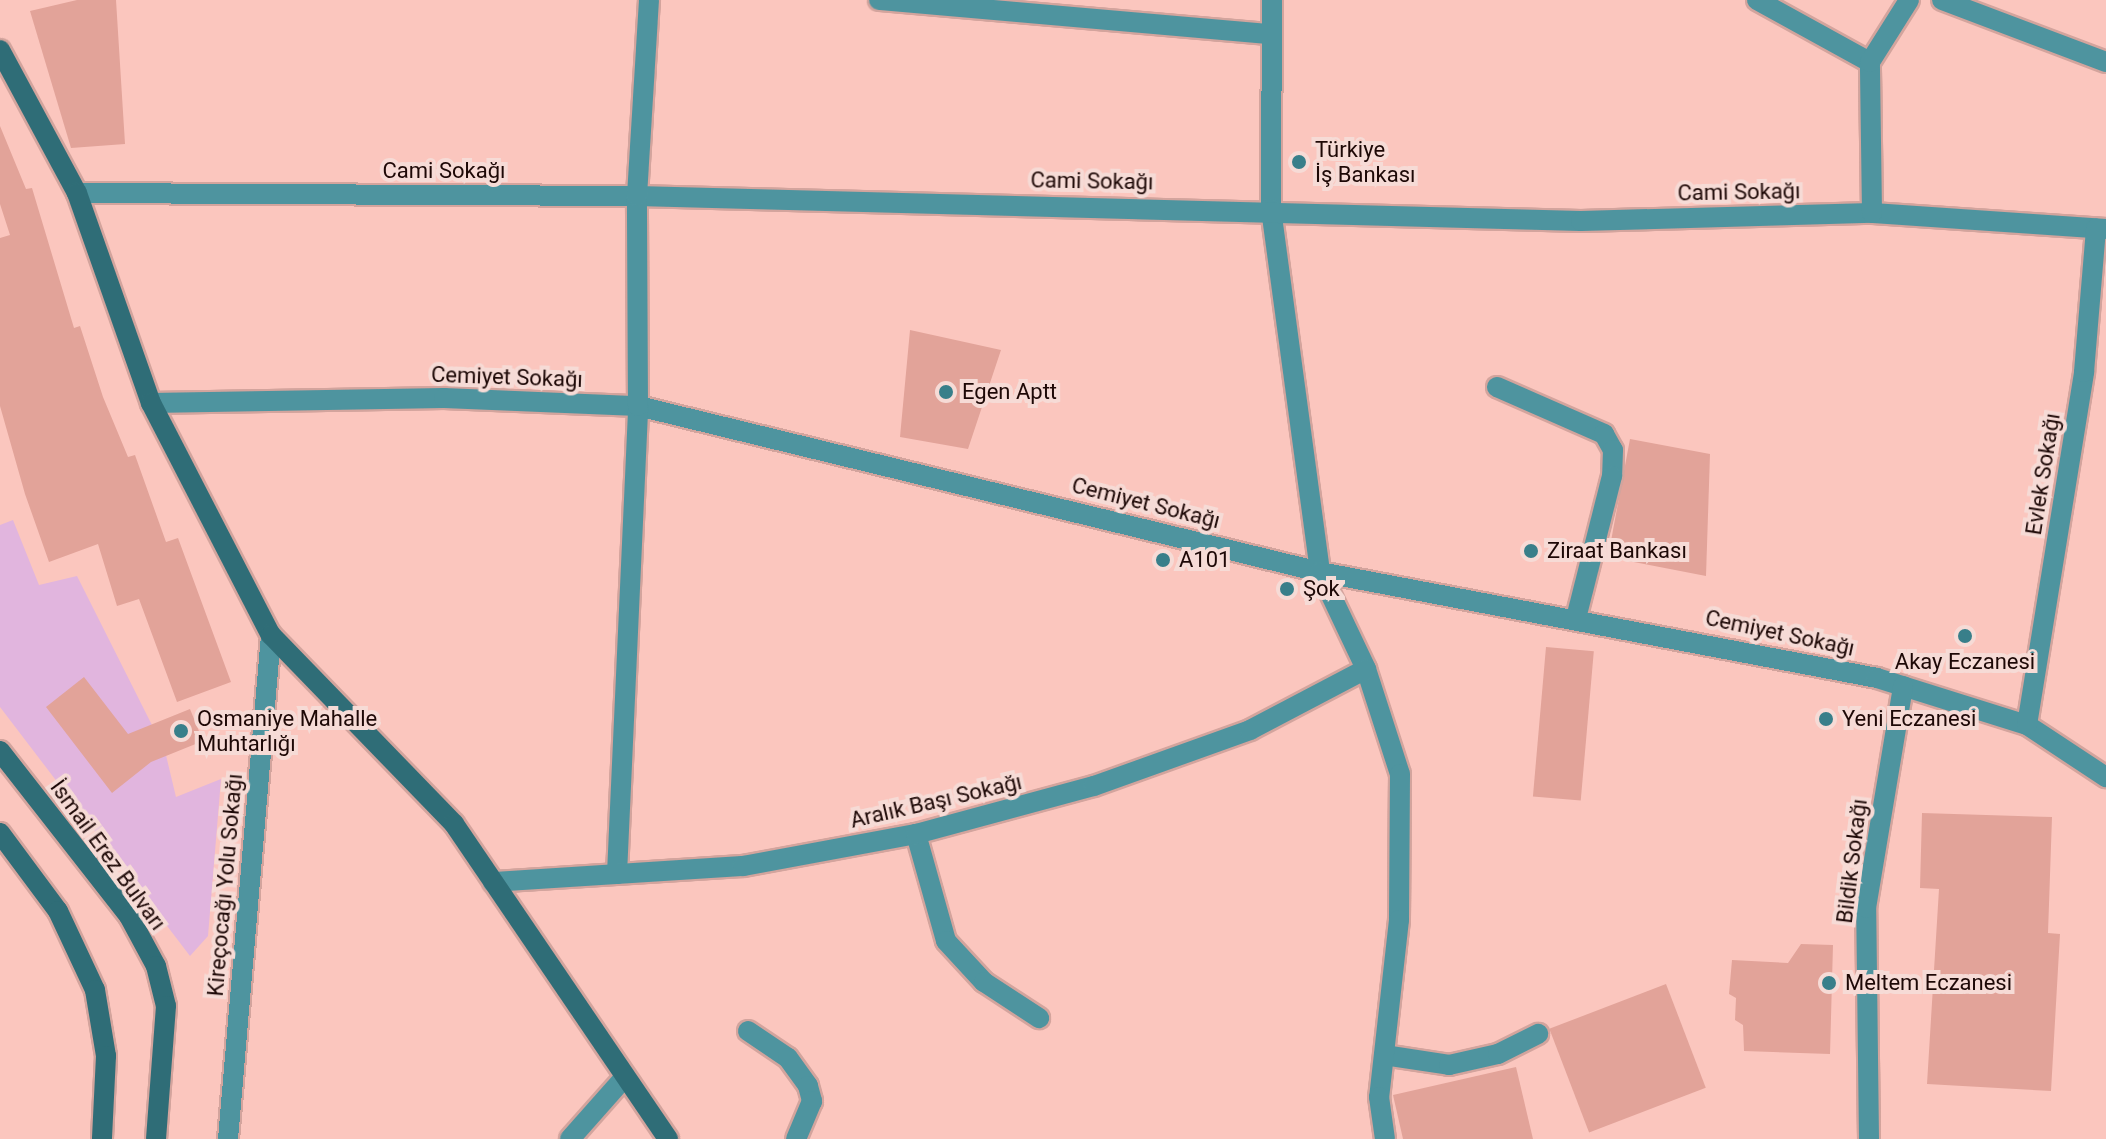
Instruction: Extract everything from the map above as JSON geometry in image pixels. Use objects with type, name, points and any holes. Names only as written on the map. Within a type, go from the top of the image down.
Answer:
[{"type":"street","points":[[617,874],[638,406],[637,196],[649,0]]},
{"type":"street","points":[[879,0],[1270,34]]},
{"type":"street","points":[[1272,0],[1271,209],[1320,572],[1366,669],[1400,774],[1399,920],[1379,1097],[1385,1139]]},
{"type":"street","points":[[1757,0],[1870,62]]},
{"type":"street","points":[[1872,213],[1870,62],[1909,0]]},
{"type":"street","points":[[1942,0],[2106,62]]},
{"type":"street","points":[[1,60],[77,193],[151,403],[271,635],[454,824],[668,1139]]},
{"type":"street","name":"Cami Sokağı","points":[[77,193],[637,196],[1271,209],[1581,221],[1872,213],[2101,229]]},
{"type":"street","name":"Evlek Sokağı","points":[[2027,725],[2084,372],[2101,229]]},
{"type":"street","points":[[1497,387],[1604,434],[1613,450],[1612,476],[1576,618]]},
{"type":"street","name":"Cemiyet Sokağı","points":[[151,403],[444,398],[638,406],[1320,572],[1576,618],[1903,686],[2027,725],[2106,777]]},
{"type":"street","name":"Kireçocağı Yolu Sokağı","points":[[228,1139],[271,635]]},
{"type":"street","name":"Aralık Başı Sokağı","points":[[493,882],[743,866],[916,834],[1094,786],[1250,730],[1366,669]]},
{"type":"street","name":"Bildik Sokağı","points":[[1869,1139],[1866,908],[1903,686]]},
{"type":"street","name":"İsmail Erez Bulvarı","points":[[0,751],[129,916],[156,966],[166,1020],[156,1139]]},
{"type":"street","points":[[0,833],[58,911],[95,990],[106,1056],[102,1139]]},
{"type":"street","points":[[916,834],[946,941],[984,982],[1039,1018]]},
{"type":"street","points":[[748,1031],[788,1058],[808,1086],[812,1101],[796,1139]]},
{"type":"street","points":[[1384,1055],[1449,1065],[1498,1054],[1538,1034]]},
{"type":"street","points":[[570,1139],[624,1078]]},
{"type":"shaded area","points":[[13,520],[39,585],[77,576],[165,751],[176,797],[221,779],[208,936],[190,956],[0,707],[0,525]]},
{"type":"building","points":[[77,0],[116,0],[125,144],[71,148],[30,11]]},
{"type":"building","points":[[0,126],[26,189],[32,188],[74,328],[80,326],[103,397],[128,457],[135,455],[166,542],[178,538],[231,682],[177,702],[139,599],[117,606],[98,544],[49,562],[25,494],[0,406],[0,238],[10,235],[0,204]]},
{"type":"building","name":"Egen Aptt","points":[[910,330],[1001,350],[968,449],[900,437]]},
{"type":"building","points":[[1630,439],[1710,454],[1706,576],[1608,557]]},
{"type":"building","points":[[1546,647],[1594,651],[1581,801],[1533,796]]},
{"type":"building","points":[[84,677],[128,734],[190,709],[203,741],[151,762],[112,793],[46,707]]},
{"type":"building","points":[[1922,813],[2052,817],[2048,933],[2060,934],[2051,1091],[1927,1084],[1939,889],[1920,888]]},
{"type":"building","points":[[1801,944],[1833,945],[1830,1054],[1744,1051],[1743,1025],[1735,1020],[1736,998],[1729,994],[1732,960],[1788,963]]},
{"type":"building","points":[[1666,984],[1706,1088],[1589,1132],[1549,1029]]},
{"type":"building","points":[[1516,1067],[1533,1139],[1403,1139],[1393,1095]]},
{"type":"place","name":"Türkiye İş Bankası","points":[[1299,162]]},
{"type":"place","name":"Egen Aptt","points":[[946,392]]},
{"type":"place","name":"Ziraat Bankası","points":[[1531,551]]},
{"type":"place","name":"A101","points":[[1163,560]]},
{"type":"place","name":"Şok","points":[[1287,589]]},
{"type":"place","name":"Akay Eczanesi","points":[[1965,636]]},
{"type":"place","name":"Yeni Eczanesi","points":[[1826,719]]},
{"type":"place","name":"Osmaniye Mahalle Muhtarlığı","points":[[181,731]]},
{"type":"place","name":"Meltem Eczanesi","points":[[1829,983]]}]
